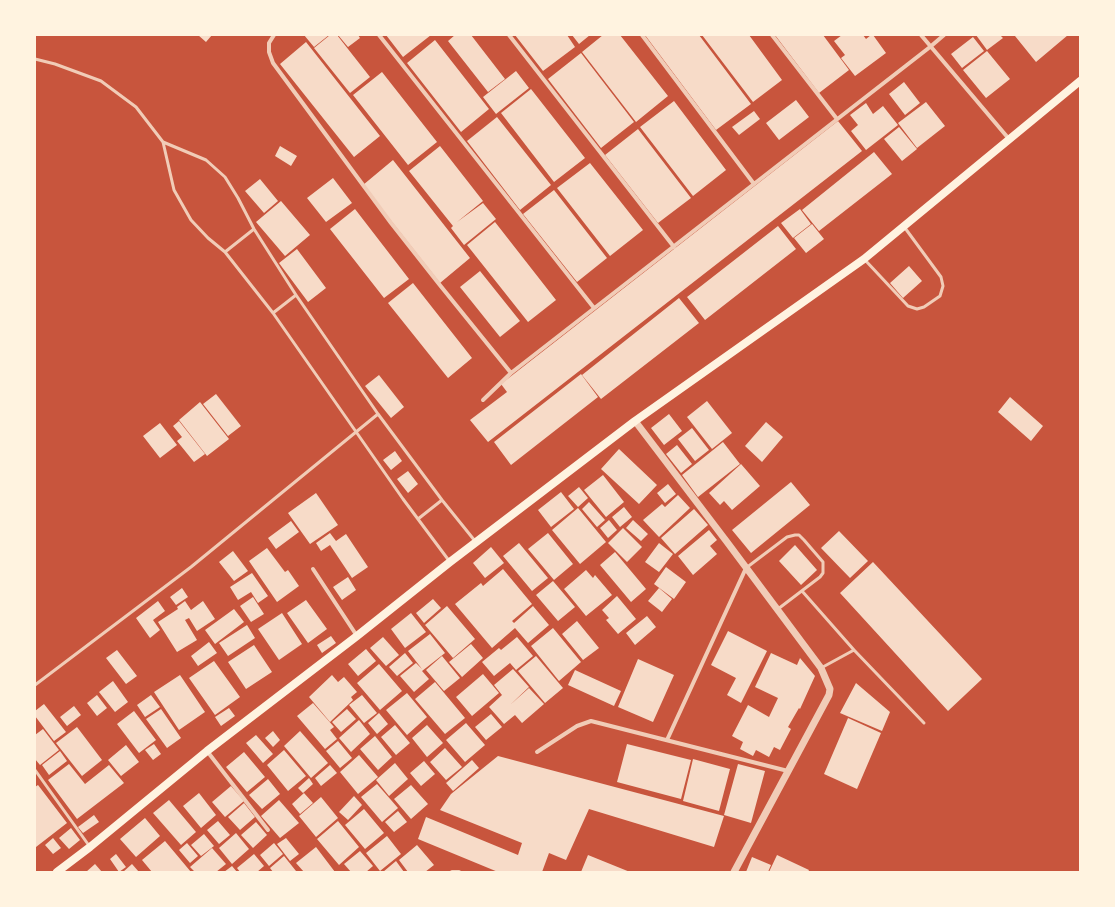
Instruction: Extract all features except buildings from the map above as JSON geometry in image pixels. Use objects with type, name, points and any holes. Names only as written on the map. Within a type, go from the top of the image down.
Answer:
[{"type":"main road","points":[[57,872],[90,847],[207,751],[357,636],[450,562],[635,421],[864,259],[1080,81]]},
{"type":"street","points":[[274,35],[269,43],[269,52],[273,63],[391,222],[511,373]]},
{"type":"street","points":[[379,35],[594,308]]},
{"type":"street","points":[[509,35],[674,246]]},
{"type":"street","points":[[642,35],[754,184]]},
{"type":"street","points":[[772,35],[837,120]]},
{"type":"street","points":[[921,35],[1009,139]]},
{"type":"street","points":[[483,400],[511,373],[944,35]]},
{"type":"street","points":[[635,421],[821,668],[830,689],[829,695],[734,872]]},
{"type":"street","points":[[667,740],[746,568]]},
{"type":"street","points":[[313,570],[357,636]]},
{"type":"street","points":[[537,752],[577,726],[591,721],[788,770]]},
{"type":"street","points":[[207,751],[268,830]]},
{"type":"street","points":[[452,872],[459,872]]},
{"type":"lane","points":[[35,59],[54,64],[101,81],[136,107],[163,142],[174,190],[191,220],[208,238],[225,252],[273,313],[356,432],[450,562]]},
{"type":"lane","points":[[163,142],[206,160],[225,177],[254,229],[296,295],[378,414],[442,500],[476,542]]},
{"type":"lane","points":[[864,259],[908,306],[917,309],[924,307],[940,296],[943,286],[941,277],[904,227]]},
{"type":"lane","points":[[225,252],[254,229]]},
{"type":"lane","points":[[273,313],[296,295]]},
{"type":"lane","points":[[35,685],[191,567],[378,414]]},
{"type":"lane","points":[[418,519],[442,500]]},
{"type":"lane","points":[[746,568],[787,537],[799,535],[823,562],[824,568],[820,577],[777,610]]},
{"type":"lane","points":[[802,591],[854,650],[924,723]]},
{"type":"lane","points":[[821,668],[854,650]]},
{"type":"lane","points":[[35,770],[90,847]]}]
